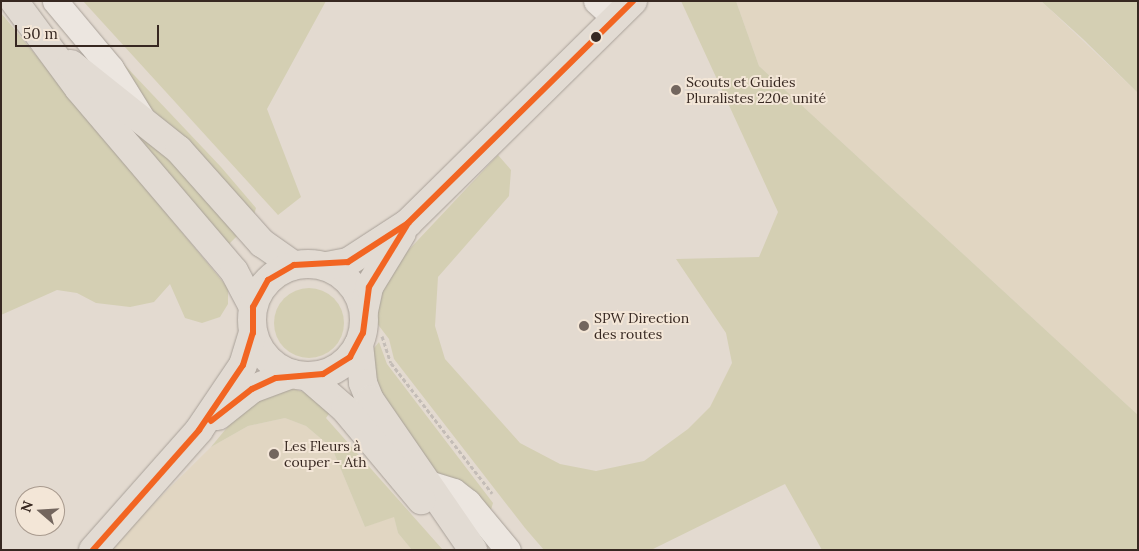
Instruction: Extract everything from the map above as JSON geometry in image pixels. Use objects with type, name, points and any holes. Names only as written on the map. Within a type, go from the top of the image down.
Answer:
[{"type":"main road","points":[[14,1],[56,53],[79,90],[234,271],[267,358],[299,375],[345,409],[466,550]]},
{"type":"main road","points":[[474,550],[370,400],[362,383],[362,325],[369,287],[408,223],[615,7]]},
{"type":"main road","points":[[56,53],[145,122],[208,179],[262,243],[294,265]]},
{"type":"main road","points":[[94,550],[199,430],[243,365],[253,320],[268,280],[294,265],[327,266],[348,262],[408,223]]},
{"type":"main road","points":[[199,430],[252,390],[299,375],[338,368],[362,325],[348,279],[327,266]]},
{"type":"street","points":[[55,1],[111,68],[145,122]]},
{"type":"street","points":[[428,483],[454,491],[468,502],[508,550]]},
{"type":"path","points":[[362,325],[379,330],[390,363],[497,501]]},
{"type":"shaded area","points":[[83,1],[326,1],[267,109],[301,197],[278,215]]},
{"type":"shaded area","points":[[681,1],[736,1],[759,66],[1138,415],[1138,550],[822,550],[785,484],[651,550],[544,550],[525,528],[394,359],[389,339],[376,322],[386,274],[498,155],[511,170],[509,196],[438,277],[435,326],[445,359],[520,443],[560,464],[596,471],[644,461],[688,429],[710,407],[732,363],[726,333],[676,259],[759,257],[778,212]]},
{"type":"shaded area","points":[[736,1],[1041,1],[1138,93],[1138,415],[759,66]]},
{"type":"shaded area","points":[[1041,1],[1138,1],[1138,93],[1083,39]]},
{"type":"shaded area","points":[[1,13],[228,288],[228,304],[220,317],[202,323],[185,318],[170,284],[154,302],[130,307],[96,303],[77,293],[57,290],[1,315]]},
{"type":"shaded area","points":[[116,56],[221,167],[256,208],[254,215],[151,118]]},
{"type":"shaded area","points":[[119,114],[156,139],[239,234],[230,243],[229,254]]},
{"type":"shaded area","points":[[309,288],[322,291],[334,298],[341,310],[344,323],[341,336],[334,348],[322,355],[309,358],[296,355],[284,348],[277,336],[274,323],[277,310],[284,298],[296,291]]},
{"type":"shaded area","points":[[379,342],[387,364],[493,503],[491,510],[483,511],[433,473],[372,392],[370,353]]},
{"type":"shaded area","points":[[284,386],[317,396],[333,408],[326,418],[443,550],[412,550],[398,533],[394,517],[365,527],[332,448],[306,426],[285,418],[248,426],[211,447],[248,402]]},
{"type":"shaded area","points":[[285,418],[306,426],[332,448],[365,527],[394,516],[398,533],[412,550],[107,550],[211,447],[248,426]]},
{"type":"transit line","points":[[93,550],[199,430],[243,365],[253,333],[253,307],[268,280],[294,265],[348,262],[408,223],[633,1]]},
{"type":"transit line","points":[[211,421],[252,389],[276,378],[323,374],[350,357],[363,333],[369,287],[407,225]]},
{"type":"place","name":"Scouts et Guides Pluralistes 220e unité","points":[[676,90]]},
{"type":"place","name":"SPW Direction des routes","points":[[584,326]]},
{"type":"place","name":"Les Fleurs à couper - Ath","points":[[274,454]]}]
